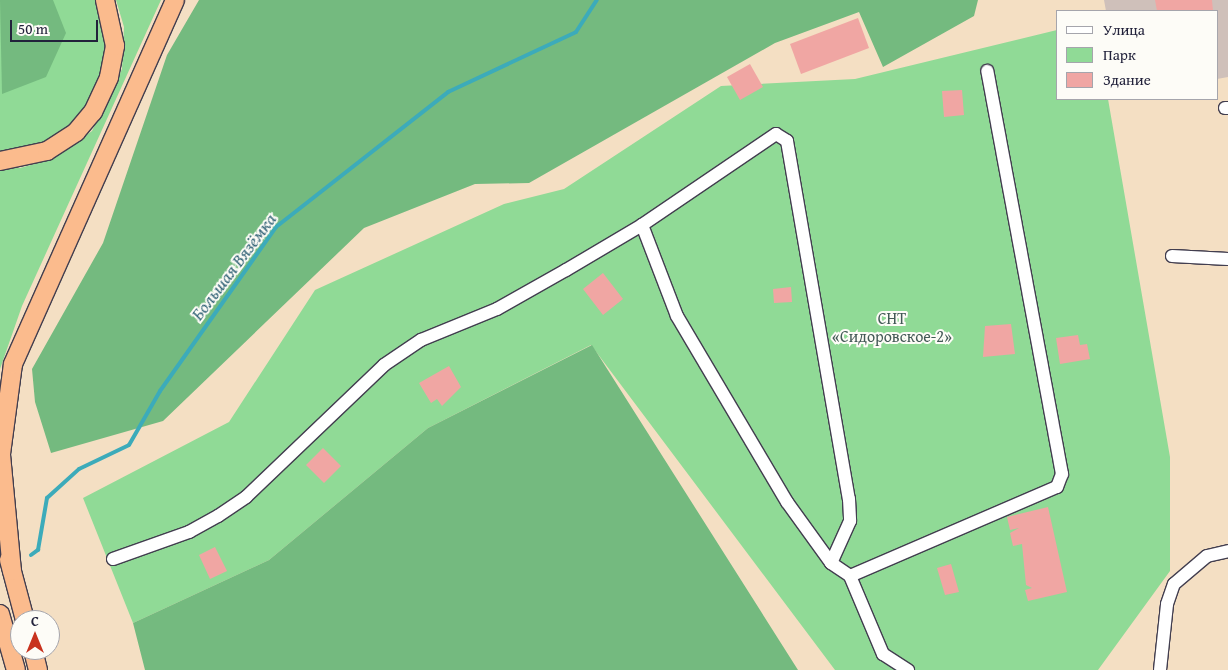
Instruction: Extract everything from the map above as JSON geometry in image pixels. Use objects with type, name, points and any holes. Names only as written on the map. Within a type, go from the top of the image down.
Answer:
[{"type":"highway","points":[[0,161],[47,151],[76,132],[93,112],[114,55],[113,23],[105,0]]},
{"type":"highway","points":[[12,571],[1,454],[13,364],[175,0]]},
{"type":"highway","points":[[0,525],[22,610]]},
{"type":"highway","points":[[0,614],[16,670]]},
{"type":"street","points":[[850,576],[1057,487],[1062,474],[987,72]]},
{"type":"street","points":[[113,559],[189,532],[246,497],[354,389],[421,340],[498,309],[642,225],[776,134],[787,141],[849,499],[850,521],[831,563]]},
{"type":"street","points":[[642,225],[677,316],[788,502],[831,563],[850,576],[883,654],[908,670]]},
{"type":"street","points":[[1172,256],[1228,259]]},
{"type":"street","points":[[1160,670],[1167,604],[1174,584],[1207,556],[1228,551]]},
{"type":"shaded area","points":[[1104,0],[1228,0],[1228,77],[1218,79],[1218,10],[1106,10]]},
{"type":"green space","points":[[0,0],[95,0],[106,46],[105,66],[86,111],[50,143],[0,154]]},
{"type":"green space","points":[[0,0],[53,0],[66,33],[46,77],[2,94]]},
{"type":"green space","points":[[116,0],[161,0],[22,306],[0,369],[0,168],[20,168],[52,159],[92,131],[122,69],[124,27]]},
{"type":"green space","points":[[199,0],[978,0],[974,16],[883,67],[859,12],[775,43],[529,183],[475,184],[364,228],[163,421],[51,453],[35,402],[32,369],[103,243],[167,55]]},
{"type":"green space","name":"СНТ «Сидоровское-2»","points":[[1056,30],[1056,100],[1108,100],[1170,457],[1170,571],[1098,670],[835,670],[591,345],[428,428],[269,560],[133,623],[83,498],[229,422],[315,290],[504,204],[564,189],[721,86],[855,79]]},
{"type":"green space","points":[[592,345],[798,670],[145,670],[133,623],[269,560],[428,428]]},
{"type":"building","points":[[1155,0],[1212,0],[1213,10],[1157,10]]},
{"type":"building","points":[[858,18],[869,48],[801,74],[790,44]]},
{"type":"building","points":[[750,64],[763,87],[740,100],[727,77]]},
{"type":"building","points":[[962,90],[964,115],[944,117],[942,91]]},
{"type":"building","points":[[603,273],[623,299],[603,315],[583,289]]},
{"type":"building","points":[[791,287],[792,302],[774,303],[773,289]]},
{"type":"building","points":[[1011,324],[1015,354],[983,357],[985,326]]},
{"type":"building","points":[[1078,335],[1080,345],[1087,344],[1090,359],[1060,364],[1056,338]]},
{"type":"building","points":[[449,366],[461,387],[442,406],[437,399],[431,403],[419,383]]},
{"type":"building","points":[[323,448],[341,466],[324,483],[306,465]]},
{"type":"building","points":[[1048,507],[1067,592],[1028,601],[1025,590],[1032,588],[1026,585],[1022,544],[1013,546],[1010,533],[1019,528],[1010,530],[1007,517]]},
{"type":"building","points":[[215,547],[227,571],[210,579],[199,555]]},
{"type":"building","points":[[951,564],[959,592],[945,595],[937,568]]},
{"type":"waterway","name":"Большая Вязёмка","points":[[31,555],[38,550],[47,498],[79,469],[129,445],[160,391],[276,227],[448,92],[576,32],[597,0]]}]
